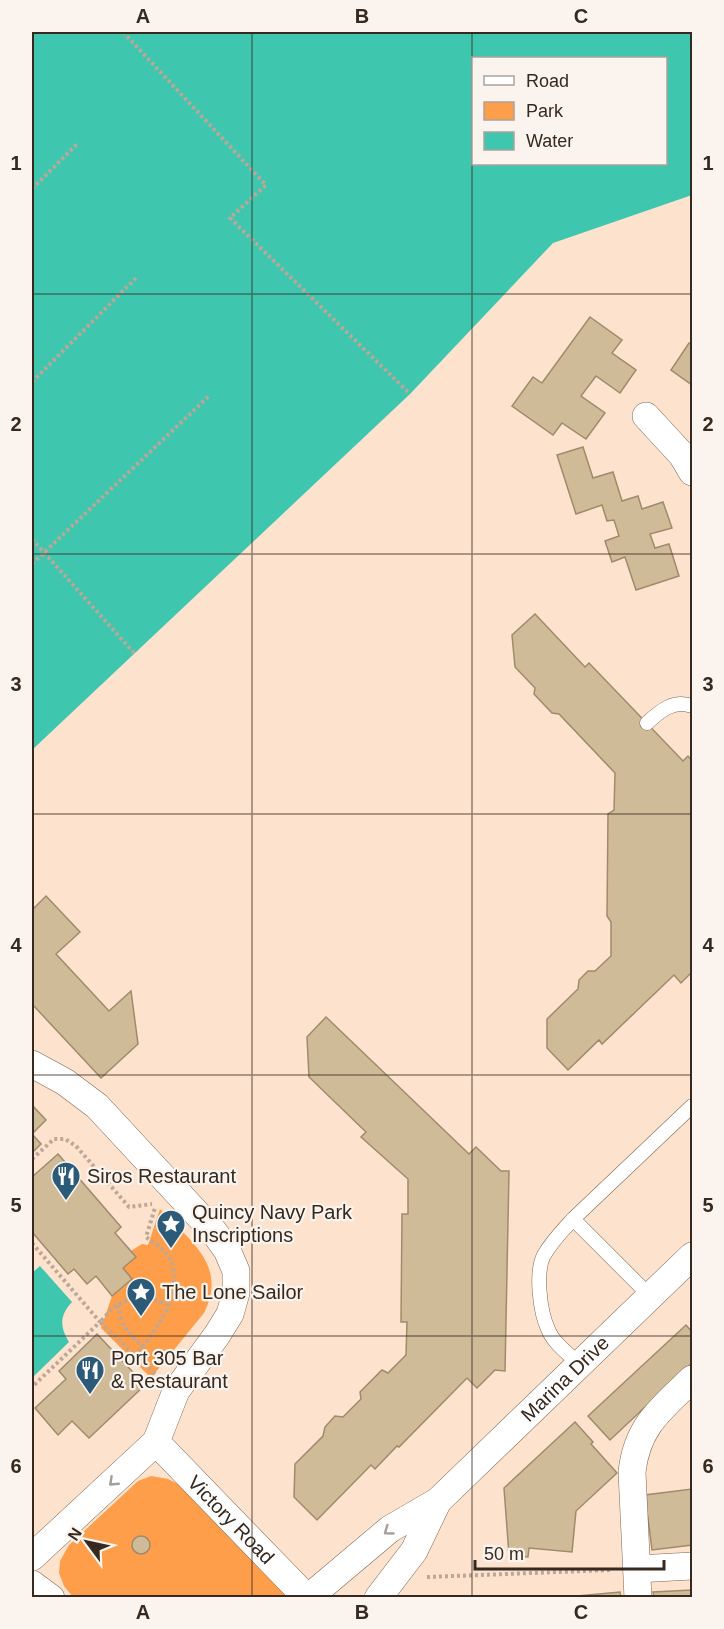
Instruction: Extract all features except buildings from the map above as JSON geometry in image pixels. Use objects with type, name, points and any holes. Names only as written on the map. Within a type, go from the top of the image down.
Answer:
[{"type":"street","points":[[646,416],[682,455],[693,472]]},
{"type":"street","points":[[32,1064],[65,1082],[97,1106],[214,1232],[227,1250],[236,1271],[237,1293],[230,1314],[217,1335],[176,1391],[156,1442],[32,1557]]},
{"type":"street","name":"Marina Drive","points":[[307,1598],[390,1528],[438,1501],[693,1256]]},
{"type":"street","points":[[638,1598],[632,1472],[634,1453],[643,1433],[657,1413],[693,1379]]},
{"type":"street","name":"Victory Road","points":[[156,1442],[307,1598]]},
{"type":"street","name":"Marina Drive","points":[[386,1588],[414,1551],[438,1501]]},
{"type":"street","points":[[637,1569],[693,1566]]},
{"type":"street","points":[[32,1584],[51,1598]]},
{"type":"lane","points":[[647,723],[661,710],[675,704],[693,706]]},
{"type":"lane","points":[[579,1364],[548,1330],[539,1276],[543,1258],[554,1239],[573,1219],[693,1106]]},
{"type":"lane","points":[[573,1219],[650,1296]]},
{"type":"path","points":[[123,32],[266,185],[230,218],[410,394]]},
{"type":"path","points":[[32,189],[78,144]]},
{"type":"path","points":[[32,382],[138,276]]},
{"type":"path","points":[[32,564],[210,395]]},
{"type":"path","points":[[32,539],[134,653]]},
{"type":"path","points":[[32,1159],[54,1138],[65,1139],[76,1146],[129,1207],[156,1203],[146,1237],[160,1247],[170,1259],[173,1288],[168,1305],[145,1348],[135,1356]]},
{"type":"path","points":[[32,1244],[100,1322],[155,1374]]},
{"type":"path","points":[[32,1387],[118,1304],[135,1299],[150,1299],[168,1305]]},
{"type":"path","points":[[118,1304],[120,1320],[128,1334],[145,1348]]},
{"type":"path","points":[[386,1588],[637,1569]]},
{"type":"green space","points":[[160,1209],[202,1255],[209,1267],[211,1281],[210,1296],[204,1313],[151,1378],[101,1328],[112,1296],[132,1279],[123,1268],[136,1257],[131,1251],[142,1244],[148,1245]]},
{"type":"green space","points":[[151,1476],[168,1479],[180,1485],[289,1597],[73,1597],[64,1586],[59,1573],[60,1561],[69,1545],[138,1481]]},
{"type":"water","points":[[32,32],[692,32],[692,195],[553,243],[410,394],[32,750]]},
{"type":"water","points":[[40,1266],[72,1302],[62,1322],[69,1342],[32,1378],[32,1273]]},
{"type":"place","name":"Siros Restaurant","points":[[66,1202]]},
{"type":"place","name":"Quincy Navy Park Inscriptions","points":[[171,1250]]},
{"type":"place","name":"The Lone Sailor","points":[[141,1318]]},
{"type":"place","name":"Port 305 Bar & Restaurant","points":[[90,1396]]}]
